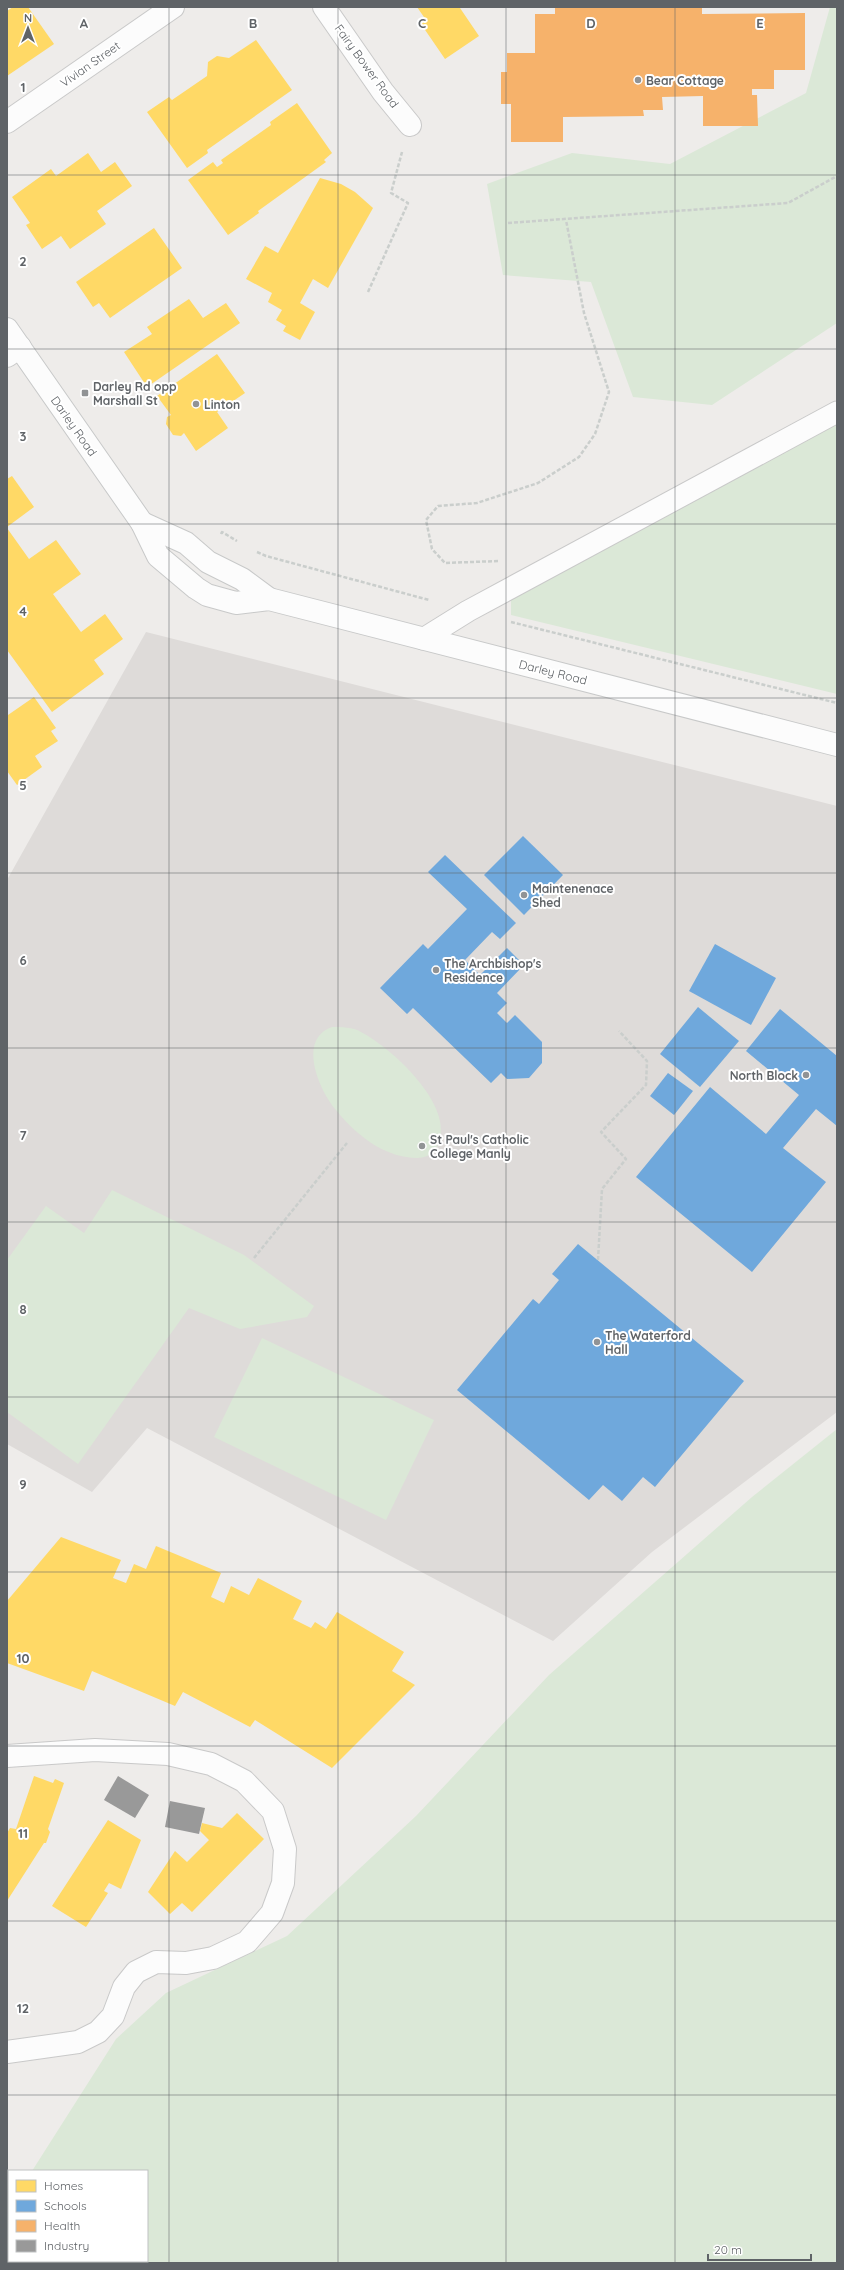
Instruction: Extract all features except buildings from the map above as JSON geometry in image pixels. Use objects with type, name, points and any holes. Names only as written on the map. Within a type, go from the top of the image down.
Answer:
[{"type":"street","name":"Vivian Street","points":[[7,122],[173,7]]},
{"type":"street","name":"Fairy Bower Road","points":[[324,7],[383,92],[410,125]]},
{"type":"street","name":"Darley Road","points":[[7,329],[13,352],[142,523],[158,556],[196,588],[207,595],[236,603],[269,599],[837,745]]},
{"type":"street","name":"Darley Road","points":[[142,523],[186,543],[208,562],[242,579],[269,599]]},
{"type":"street","points":[[7,1756],[95,1750],[168,1754],[211,1764],[244,1781],[273,1811],[285,1849],[283,1883],[272,1914],[247,1942],[213,1958],[186,1963],[156,1962],[136,1972],[124,1987],[113,2016],[98,2032],[78,2042],[7,2052]]},
{"type":"lane","points":[[423,639],[468,611],[837,412]]},
{"type":"path","points":[[368,292],[408,202],[391,193],[410,125]]},
{"type":"path","points":[[508,223],[788,203],[837,176]]},
{"type":"path","points":[[533,576],[525,560],[445,563],[432,549],[426,520],[438,506],[477,503],[538,483],[579,457],[595,434],[609,392],[584,313],[566,220]]},
{"type":"path","points":[[220,537],[222,532],[243,545]]},
{"type":"path","points":[[254,550],[266,556],[468,611],[837,703]]},
{"type":"path","points":[[598,1260],[602,1189],[626,1159],[601,1132],[646,1085],[648,1061],[619,1031]]},
{"type":"path","points":[[254,1258],[347,1144]]},
{"type":"shaded area","name":"St Paul's Catholic College Manly","points":[[146,632],[837,806],[837,1412],[652,1552],[553,1641],[147,1428],[92,1492],[7,1444],[7,880]]},
{"type":"green space","points":[[830,7],[837,7],[837,323],[712,405],[633,397],[591,282],[503,275],[487,184],[572,153],[670,164],[806,93]]},
{"type":"green space","points":[[837,422],[837,694],[511,615],[511,599]]},
{"type":"green space","points":[[332,1027],[354,1029],[374,1040],[405,1066],[420,1082],[432,1100],[439,1117],[441,1134],[435,1150],[427,1156],[417,1158],[396,1155],[386,1151],[376,1146],[360,1134],[336,1110],[323,1090],[318,1078],[314,1066],[313,1053],[315,1042],[321,1033]]},
{"type":"green space","points":[[112,1190],[244,1255],[314,1306],[307,1317],[240,1329],[189,1308],[78,1464],[7,1412],[7,1260],[46,1206],[84,1233]]},
{"type":"green space","points":[[262,1338],[434,1420],[386,1520],[214,1437]]},
{"type":"green space","points":[[837,1429],[837,2263],[7,2263],[8,2208],[8,2262],[148,2262],[148,2170],[33,2170],[116,2039],[166,1993],[287,1936],[416,1816],[549,1675],[752,1497]]},
{"type":"place","name":"Bear Cottage","points":[[638,80]]},
{"type":"place","name":"Darley Rd opp Marshall St","points":[[85,393]]},
{"type":"place","name":"Linton","points":[[196,404]]},
{"type":"place","name":"Maintenenace Shed","points":[[524,895]]},
{"type":"place","name":"The Archbishop's Residence","points":[[436,970]]},
{"type":"place","name":"North Block","points":[[806,1075]]},
{"type":"place","name":"St Paul's Catholic College Manly","points":[[422,1146]]},
{"type":"place","name":"The Waterford Hall","points":[[597,1342]]}]
